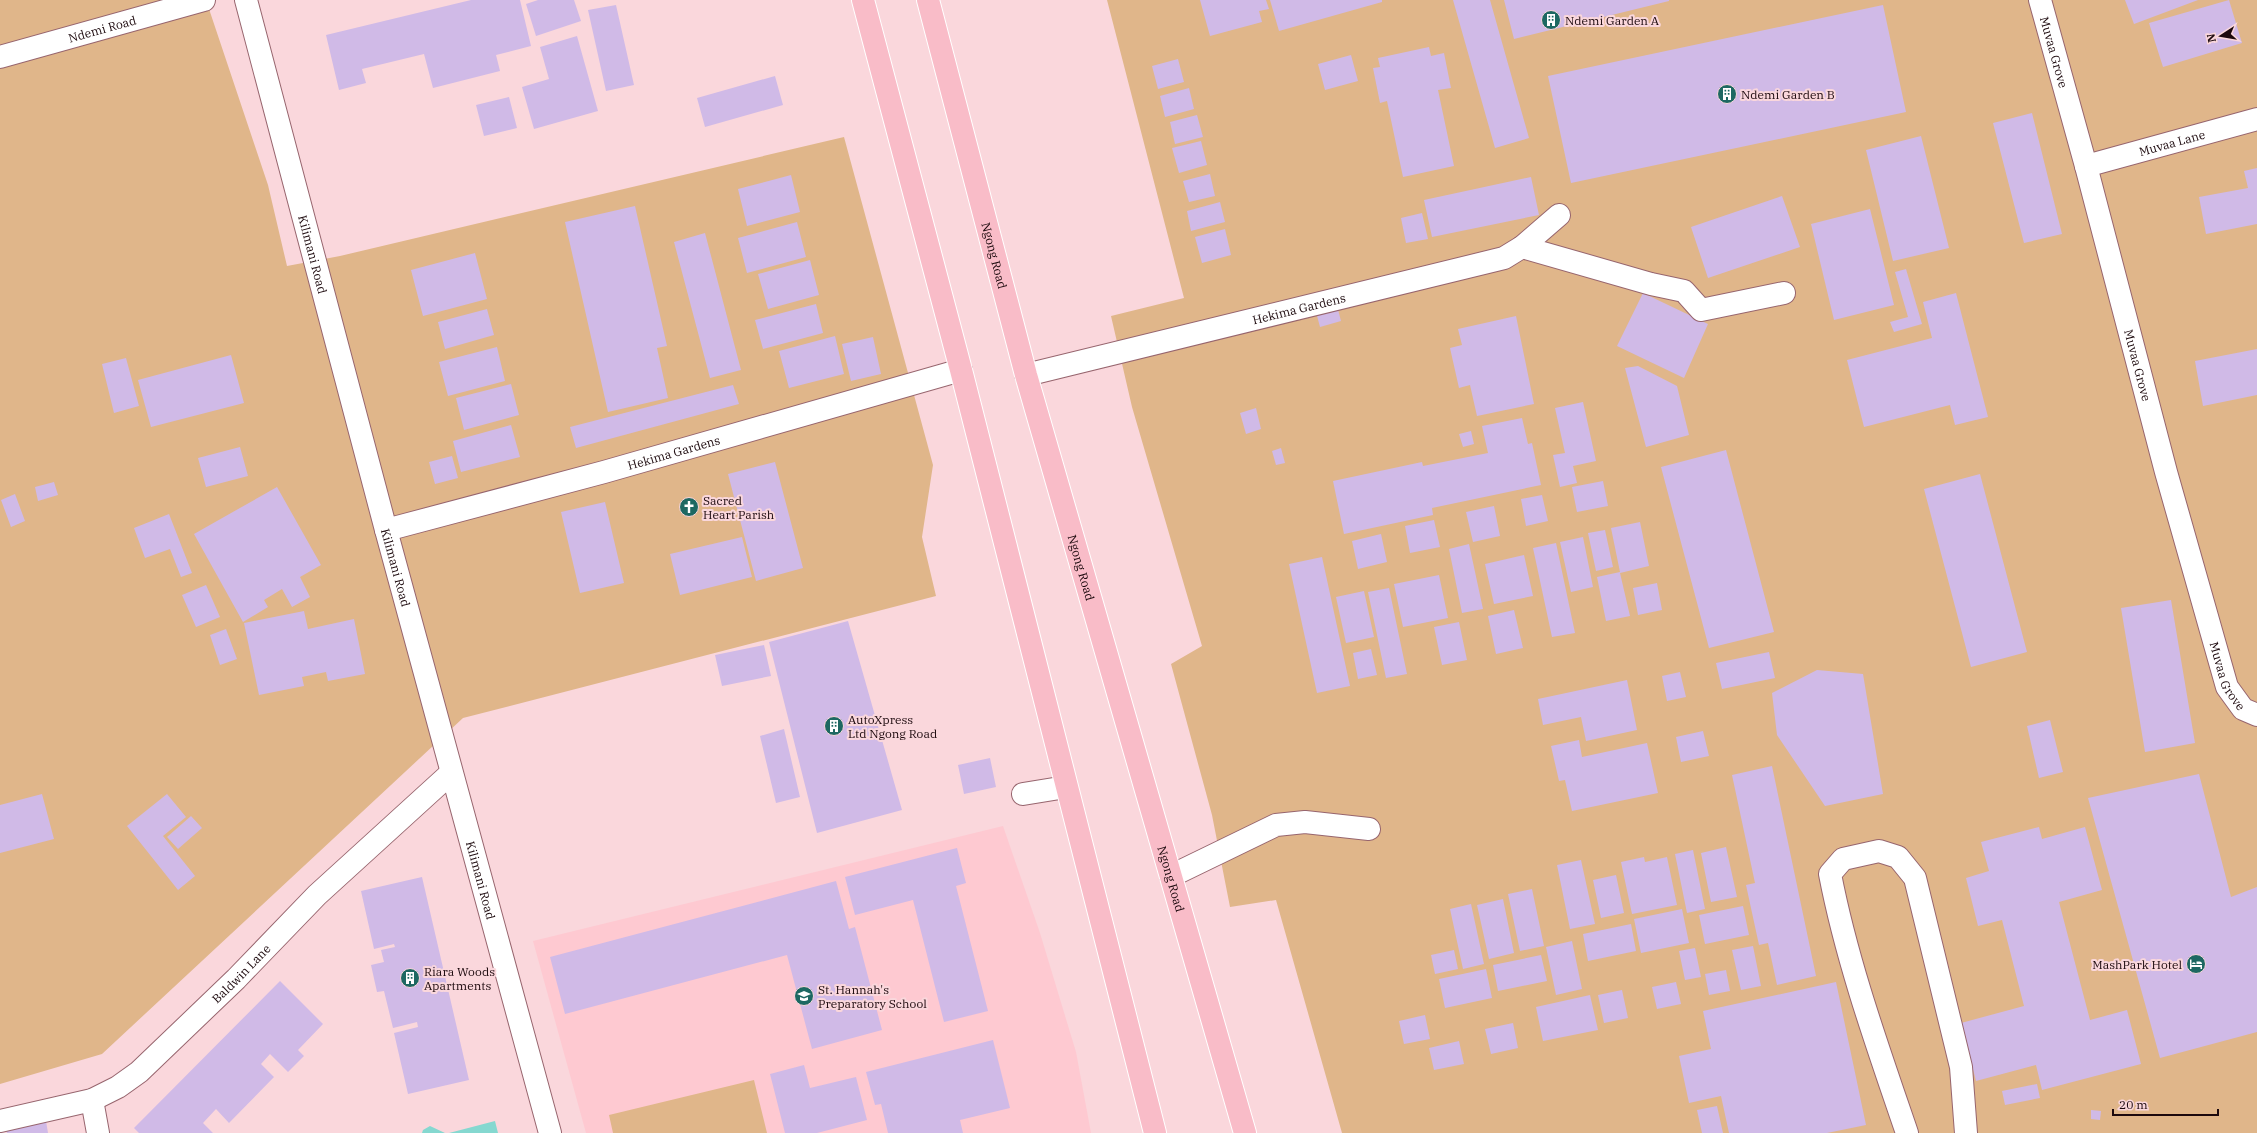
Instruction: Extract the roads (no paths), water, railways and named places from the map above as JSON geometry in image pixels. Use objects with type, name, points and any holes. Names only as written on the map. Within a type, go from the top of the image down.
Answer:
[{"type":"main road","points":[[863,0],[961,370],[1155,1133]]},
{"type":"main road","name":"Ngong Road","points":[[928,0],[1026,375],[1245,1133]]},
{"type":"street","name":"Ndemi Road","points":[[0,56],[204,0]]},
{"type":"street","name":"Kilimani Road","points":[[246,0],[451,773],[550,1133]]},
{"type":"street","name":"Muvaa Grove","points":[[2040,0],[2086,166],[2166,472],[2227,687],[2243,709],[2257,715]]},
{"type":"street","name":"Muvaa Lane","points":[[2086,166],[2257,119]]},
{"type":"street","name":"Hekima Gardens","points":[[1026,375],[1504,258],[1522,247],[1559,215]]},
{"type":"street","points":[[1522,247],[1651,284],[1684,291],[1701,310],[1784,294]]},
{"type":"street","name":"Hekima Gardens","points":[[386,530],[612,470],[961,370]]},
{"type":"street","name":"Baldwin Lane","points":[[0,1122],[92,1100],[118,1087],[139,1072],[236,979],[317,895],[451,773]]},
{"type":"street","points":[[1023,794],[1066,787]]},
{"type":"street","points":[[1171,876],[1276,825],[1305,822],[1369,829]]},
{"type":"street","points":[[1907,1133],[1863,1002],[1835,901],[1830,874],[1843,859],[1879,851],[1898,857],[1915,878],[1961,1067],[1966,1133]]},
{"type":"street","points":[[92,1100],[98,1133]]},
{"type":"water","points":[[495,1121],[498,1133],[449,1133]]},
{"type":"water","points":[[430,1126],[445,1133],[422,1133],[423,1130]]},
{"type":"place","name":"Ndemi Garden A","points":[[1551,20]]},
{"type":"place","name":"Ndemi Garden B","points":[[1727,94]]},
{"type":"place","name":"Sacred Heart Parish","points":[[689,507]]},
{"type":"place","name":"AutoXpress Ltd Ngong Road","points":[[834,726]]},
{"type":"place","name":"MashPark Hotel","points":[[2196,964]]},
{"type":"place","name":"Riara Woods Apartments","points":[[410,978]]},
{"type":"place","name":"St. Hannah's Preparatory School","points":[[804,996]]}]
